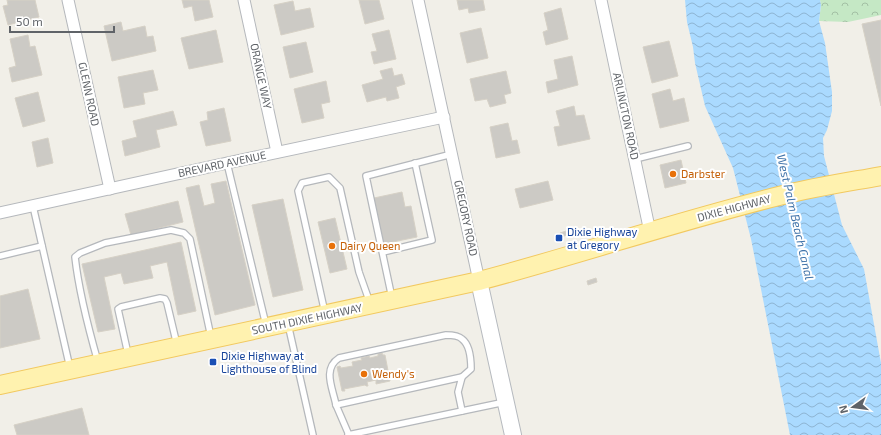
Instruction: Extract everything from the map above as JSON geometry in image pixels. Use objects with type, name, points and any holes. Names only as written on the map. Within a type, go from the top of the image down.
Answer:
[{"type":"main road","name":"DIXIE HIGHWAY","points":[[612,243],[784,195],[881,176]]},
{"type":"main road","name":"SOUTH DIXIE HIGHWAY","points":[[0,385],[479,282],[612,243]]},
{"type":"street","name":"GLENN ROAD","points":[[68,0],[110,189]]},
{"type":"street","name":"ORANGE WAY","points":[[244,0],[277,152]]},
{"type":"street","name":"GREGORY ROAD","points":[[418,0],[513,435]]},
{"type":"street","name":"ARLINGTON ROAD","points":[[601,0],[650,232]]},
{"type":"street","name":"BREVARD AVENUE","points":[[0,214],[277,152],[444,117]]},
{"type":"lane","points":[[635,159],[688,146]]},
{"type":"lane","points":[[393,300],[366,176],[452,154]]},
{"type":"lane","points":[[227,163],[266,328]]},
{"type":"lane","points":[[383,252],[432,240],[415,163]]},
{"type":"lane","points":[[325,315],[298,191],[302,183],[329,177],[340,188],[359,272],[370,305]]},
{"type":"lane","points":[[33,206],[71,370]]},
{"type":"lane","points":[[99,364],[88,325],[77,276],[75,257],[80,253],[105,243],[171,230],[184,233],[190,239],[212,339]]},
{"type":"lane","points":[[0,256],[42,246]]},
{"type":"lane","points":[[129,358],[118,309],[160,298],[165,299],[167,303],[177,347]]},
{"type":"lane","points":[[288,323],[313,435]]},
{"type":"lane","points":[[336,405],[462,377],[471,370],[471,362],[467,346],[462,339],[454,335],[446,335],[338,358],[333,362],[330,366],[329,374],[336,405],[349,435],[506,402]]},
{"type":"lane","points":[[462,377],[458,392],[462,411]]},
{"type":"green space","points":[[820,0],[881,0],[881,15],[848,22],[819,21],[821,5]]},
{"type":"water","name":"West Palm Beach Canal","points":[[685,0],[820,0],[821,5],[819,21],[825,43],[832,92],[832,111],[827,130],[823,138],[824,156],[842,225],[864,269],[881,363],[881,435],[790,435],[751,239],[733,168],[705,106],[687,22]]},
{"type":"building","points":[[7,0],[35,0],[39,17],[8,25],[3,6],[8,5]]},
{"type":"building","points":[[182,0],[209,0],[213,17],[195,21],[192,6],[184,8]]},
{"type":"building","points":[[359,0],[379,0],[384,19],[365,24]]},
{"type":"building","points":[[457,0],[483,0],[485,10],[469,13],[468,8],[459,10]]},
{"type":"building","points":[[293,1],[295,11],[310,8],[314,27],[281,35],[274,5]]},
{"type":"building","points":[[561,8],[568,39],[546,45],[543,32],[548,30],[544,13]]},
{"type":"building","points":[[881,20],[881,106],[862,24]]},
{"type":"building","points":[[121,22],[123,31],[145,26],[147,37],[153,36],[156,51],[112,61],[104,26]]},
{"type":"building","points":[[481,28],[488,58],[467,63],[460,33]]},
{"type":"building","points":[[216,30],[223,62],[189,69],[181,38]]},
{"type":"building","points":[[389,30],[396,59],[374,64],[371,52],[377,51],[372,34]]},
{"type":"building","points":[[28,35],[30,47],[35,46],[42,75],[12,82],[9,68],[16,66],[10,39]]},
{"type":"building","points":[[669,41],[678,76],[652,83],[643,47]]},
{"type":"building","points":[[306,42],[313,72],[290,78],[283,47]]},
{"type":"building","points":[[572,56],[578,85],[548,93],[546,82],[558,79],[554,60]]},
{"type":"building","points":[[392,68],[394,76],[402,74],[405,84],[396,87],[399,98],[387,101],[386,97],[367,102],[362,85],[383,79],[380,71]]},
{"type":"building","points":[[153,70],[158,90],[143,93],[145,104],[124,108],[118,77]]},
{"type":"building","points":[[506,71],[511,93],[504,95],[506,103],[490,107],[487,99],[475,101],[470,79]]},
{"type":"building","points":[[326,81],[330,102],[321,104],[324,118],[302,123],[294,89]]},
{"type":"building","points":[[670,89],[673,101],[684,98],[689,121],[660,128],[652,94]]},
{"type":"building","points":[[38,92],[45,121],[23,127],[15,98]]},
{"type":"building","points":[[574,106],[576,116],[584,115],[590,139],[558,146],[554,127],[560,126],[556,111]]},
{"type":"building","points":[[224,108],[231,141],[206,146],[200,122],[208,120],[207,112]]},
{"type":"building","points":[[173,111],[177,125],[156,130],[160,147],[125,156],[122,141],[137,137],[133,121]]},
{"type":"building","points":[[508,123],[512,141],[517,140],[520,153],[496,158],[490,127]]},
{"type":"building","points":[[48,138],[53,163],[37,167],[32,142]]},
{"type":"building","name":"Darbster","points":[[681,160],[686,183],[665,188],[660,165]]},
{"type":"building","points":[[226,181],[255,305],[215,315],[186,188],[199,185],[204,206],[215,203],[211,184]]},
{"type":"building","points":[[548,181],[553,200],[520,208],[515,189]]},
{"type":"building","points":[[402,192],[405,207],[411,206],[417,237],[383,244],[374,198]]},
{"type":"building","points":[[283,199],[303,290],[273,297],[252,205]]},
{"type":"building","points":[[178,201],[183,222],[131,235],[125,214]]},
{"type":"building","name":"Dairy Queen","points":[[335,218],[347,269],[330,273],[318,222]]},
{"type":"building","points":[[569,230],[570,234],[561,237],[560,233]]},
{"type":"building","points":[[181,242],[196,311],[178,315],[167,262],[150,266],[153,278],[124,284],[121,273],[104,277],[115,329],[98,332],[82,264]]},
{"type":"building","points":[[596,278],[597,282],[588,285],[587,281]]},
{"type":"building","points":[[28,289],[40,339],[0,348],[0,296]]},
{"type":"building","name":"Wendy's","points":[[382,353],[385,355],[390,381],[376,384],[376,380],[367,382],[368,386],[365,385],[344,389],[345,391],[342,391],[337,367],[340,366],[341,368],[353,366],[352,362],[362,360],[361,358],[369,356],[370,358],[378,356],[378,354]]},
{"type":"building","points":[[82,408],[89,435],[17,435],[14,425]]},
{"type":"place","name":"Darbster","points":[[673,174]]},
{"type":"place","name":"Dixie Highway at Gregory","points":[[559,238]]},
{"type":"place","name":"Dairy Queen","points":[[332,246]]},
{"type":"place","name":"Dixie Highway at Lighthouse of Blind","points":[[213,362]]},
{"type":"place","name":"Wendy's","points":[[364,374]]}]
